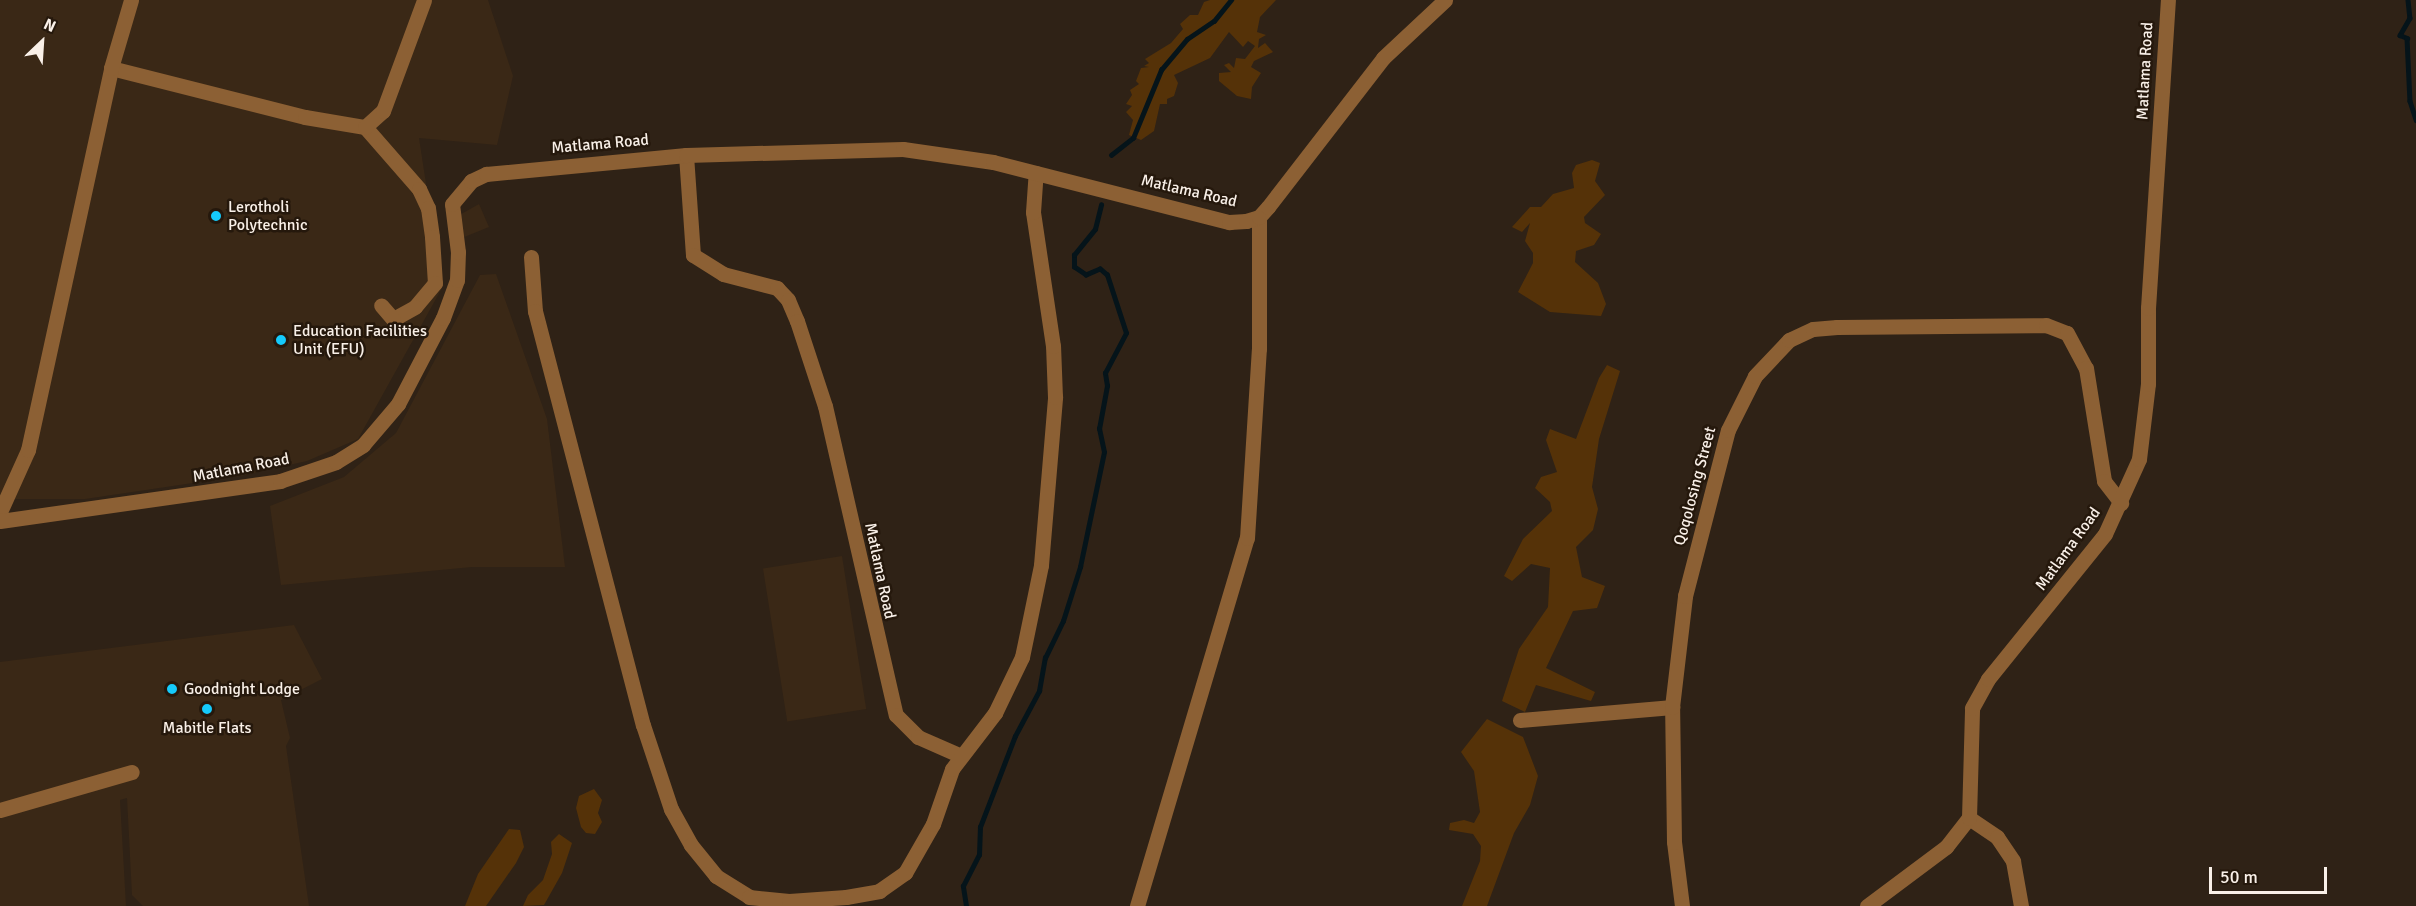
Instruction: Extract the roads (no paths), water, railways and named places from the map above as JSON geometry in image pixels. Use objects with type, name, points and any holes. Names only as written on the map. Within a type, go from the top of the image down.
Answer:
[{"type":"street","points":[[0,512],[28,450],[111,68],[131,0]]},
{"type":"street","points":[[365,127],[383,111],[424,0]]},
{"type":"street","points":[[1137,906],[1247,538],[1259,338],[1259,217],[1383,58],[1445,0]]},
{"type":"street","name":"Matlama Road","points":[[1969,818],[1972,708],[1988,680],[2105,534],[2139,459],[2146,414],[2148,308],[2168,0]]},
{"type":"street","points":[[111,68],[304,117],[365,127],[419,189],[428,208],[432,237],[435,283],[415,307],[393,319],[381,305]]},
{"type":"street","name":"Matlama Road","points":[[0,520],[255,486],[336,462],[363,445],[381,427],[398,404],[443,318],[457,280],[458,252],[452,204],[465,186],[486,174],[686,155],[903,149],[983,160],[1229,222],[1259,217]]},
{"type":"street","name":"Matlama Road","points":[[686,155],[693,255],[723,274],[777,288],[788,300],[796,321],[825,406],[896,715],[918,738],[961,756]]},
{"type":"street","points":[[531,256],[536,311],[643,725],[672,809],[691,844],[716,876],[749,897],[799,900],[879,891],[905,873],[919,853],[961,756],[1011,686],[1022,657],[1041,565],[1055,397],[1053,346],[1033,212],[1036,173]]},
{"type":"street","name":"Qoqolosing Street","points":[[1683,906],[1674,842],[1672,707],[1685,596],[1728,430],[1755,376],[1800,333],[1838,327],[2046,325],[2067,333],[2086,368],[2104,481],[2121,503]]},
{"type":"street","points":[[1520,720],[1672,707]]},
{"type":"street","points":[[0,810],[132,771]]},
{"type":"street","points":[[1867,906],[1946,847],[1969,818],[1997,837],[2013,861],[2021,906]]},
{"type":"waterway","points":[[1111,155],[1133,138],[1161,70],[1187,39],[1214,21],[1231,0]]},
{"type":"waterway","points":[[2408,0],[2410,18],[2400,35],[2407,38],[2410,101],[2416,120]]},
{"type":"waterway","points":[[966,906],[963,886],[979,855],[980,827],[1015,736],[1039,691],[1045,658],[1063,621],[1080,567],[1104,452],[1099,429],[1107,386],[1105,373],[1126,333],[1107,275],[1100,269],[1086,275],[1074,267],[1074,255],[1095,229],[1101,205]]},
{"type":"place","name":"Lerotholi Polytechnic","points":[[216,216]]},
{"type":"place","name":"Education Facilities Unit (EFU)","points":[[281,340]]},
{"type":"place","name":"Goodnight Lodge","points":[[172,689]]},
{"type":"place","name":"Mabitle Flats","points":[[207,709]]}]
